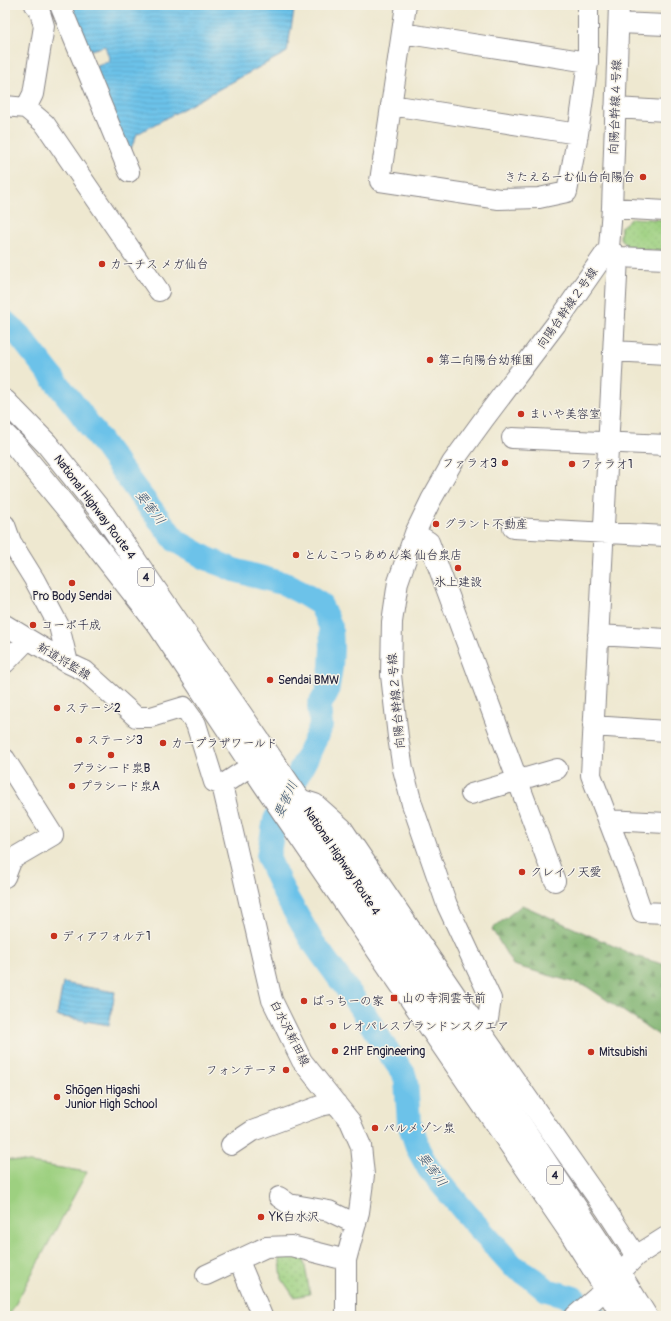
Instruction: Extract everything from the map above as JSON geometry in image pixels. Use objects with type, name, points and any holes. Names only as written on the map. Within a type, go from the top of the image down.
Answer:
[{"type":"highway","name":"National Highway Route 4","points":[[5,401],[47,444],[104,515],[462,1037],[595,1298],[623,1316]]},
{"type":"highway","name":"National Highway Route 4","points":[[5,436],[31,464],[70,512],[159,626],[288,819],[462,1037]]},
{"type":"highway","name":"National Highway Route 4","points":[[595,1298],[646,1316]]},
{"type":"street","points":[[26,108],[33,94],[44,26],[40,9],[35,5]]},
{"type":"street","points":[[60,5],[129,172]]},
{"type":"street","points":[[406,5],[380,181],[499,199],[539,198],[567,192],[578,134],[588,62],[588,5]]},
{"type":"street","points":[[619,14],[666,25]]},
{"type":"street","name":"向陽台幹線４号線","points":[[612,208],[619,14]]},
{"type":"street","points":[[402,33],[588,62]]},
{"type":"street","points":[[391,105],[578,134]]},
{"type":"street","points":[[5,106],[26,108],[45,124],[159,291]]},
{"type":"street","points":[[615,108],[666,111]]},
{"type":"street","points":[[666,211],[612,208],[613,351],[591,775],[642,912],[666,913]]},
{"type":"street","points":[[613,253],[666,259]]},
{"type":"street","name":"向陽台幹線２号線","points":[[462,1037],[488,1019],[491,999],[447,905],[408,790],[403,769],[391,674],[392,622],[398,582],[415,533],[452,463],[556,324],[613,253]]},
{"type":"street","points":[[613,351],[666,354]]},
{"type":"street","points":[[512,438],[666,445]]},
{"type":"street","points":[[5,446],[31,464]]},
{"type":"street","points":[[5,525],[11,542],[34,579],[59,626],[68,663]]},
{"type":"street","points":[[513,528],[666,536]]},
{"type":"street","points":[[415,533],[429,542],[555,881]]},
{"type":"street","points":[[5,625],[28,639]]},
{"type":"street","points":[[598,635],[666,639]]},
{"type":"street","name":"新道将監線","points":[[5,663],[28,639],[68,663],[86,671],[136,717],[151,717],[184,707],[196,724],[214,782],[222,785]]},
{"type":"street","points":[[593,726],[666,731]]},
{"type":"street","points":[[5,759],[53,835],[12,859],[5,876]]},
{"type":"street","points":[[222,785],[252,766]]},
{"type":"street","points":[[471,794],[557,769]]},
{"type":"street","name":"白水沢新田線","points":[[222,785],[272,1000],[302,1061],[350,1120],[361,1146],[364,1175],[359,1212],[346,1260],[346,1316]]},
{"type":"street","points":[[608,820],[666,822]]},
{"type":"street","points":[[462,1037],[606,1210],[636,1256]]},
{"type":"street","points":[[231,1146],[252,1131],[320,1106],[336,1103]]},
{"type":"street","points":[[279,1197],[289,1204],[329,1211],[356,1224]]},
{"type":"street","points":[[595,1298],[636,1256],[666,1237]]},
{"type":"street","points":[[206,1275],[266,1247],[291,1246],[346,1260]]},
{"type":"street","points":[[238,1260],[262,1316]]},
{"type":"green space","points":[[632,218],[666,220],[666,251],[629,249],[620,238],[621,227]]},
{"type":"green space","points":[[522,905],[638,957],[666,965],[666,1040],[586,986],[513,965],[492,929]]},
{"type":"green space","points":[[5,1159],[87,1172],[9,1316],[5,1316]]},
{"type":"green space","points":[[279,1253],[303,1255],[310,1294],[294,1297],[282,1279]]},
{"type":"water","points":[[64,5],[295,5],[287,52],[137,134],[127,158],[90,69],[110,61],[105,46],[84,52]]},
{"type":"water","points":[[63,983],[115,992],[109,1025],[57,1016]]},
{"type":"waterway","name":"要害川","points":[[5,322],[19,335],[79,411],[137,491],[176,541],[206,558],[234,570],[285,584],[320,604],[331,627],[332,648],[327,692],[319,706],[321,726],[275,820],[268,857],[284,893],[312,941],[363,1011],[383,1044],[404,1074],[406,1081],[409,1123],[418,1149],[429,1169],[513,1266],[534,1279],[547,1290],[574,1298],[595,1316]]},
{"type":"place","name":"きたえるーむ仙台向陽台","points":[[643,177]]},
{"type":"place","name":"カーチス メガ仙台","points":[[102,264]]},
{"type":"place","name":"第二向陽台幼稚園","points":[[430,360]]},
{"type":"place","name":"まいや美容室","points":[[521,414]]},
{"type":"place","name":"ファラオ3","points":[[505,463]]},
{"type":"place","name":"ファラオ1","points":[[572,464]]},
{"type":"place","name":"グラント不動産","points":[[436,524]]},
{"type":"place","name":"とんこつらあめん楽 仙台泉店","points":[[296,555]]},
{"type":"place","name":"氷上建設","points":[[458,568]]},
{"type":"place","name":"Pro Body Sendai","points":[[72,583]]},
{"type":"place","name":"コーポ千成","points":[[33,625]]},
{"type":"place","name":"Sendai BMW","points":[[270,680]]},
{"type":"place","name":"ステージ2","points":[[57,708]]},
{"type":"place","name":"ステージ3","points":[[79,740]]},
{"type":"place","name":"カープラザワールド","points":[[163,743]]},
{"type":"place","name":"プラシード泉B","points":[[111,755]]},
{"type":"place","name":"プラシード泉A","points":[[72,786]]},
{"type":"place","name":"クレイノ天愛","points":[[522,872]]},
{"type":"place","name":"ディアフォルテ1","points":[[54,936]]},
{"type":"place","name":"山の寺洞雲寺前","points":[[394,998]]},
{"type":"place","name":"ばっちーの家","points":[[304,1001]]},
{"type":"place","name":"レオパレスブランドンスクエア","points":[[333,1026]]},
{"type":"place","name":"2HP Engineering","points":[[335,1051]]},
{"type":"place","name":"Mitsubishi","points":[[591,1052]]},
{"type":"place","name":"フォンテーヌ","points":[[286,1070]]},
{"type":"place","name":"Shōgen Higashi Junior High School","points":[[57,1097]]},
{"type":"place","name":"パルメゾン泉","points":[[375,1128]]},
{"type":"place","name":"YK白水沢","points":[[261,1217]]}]
